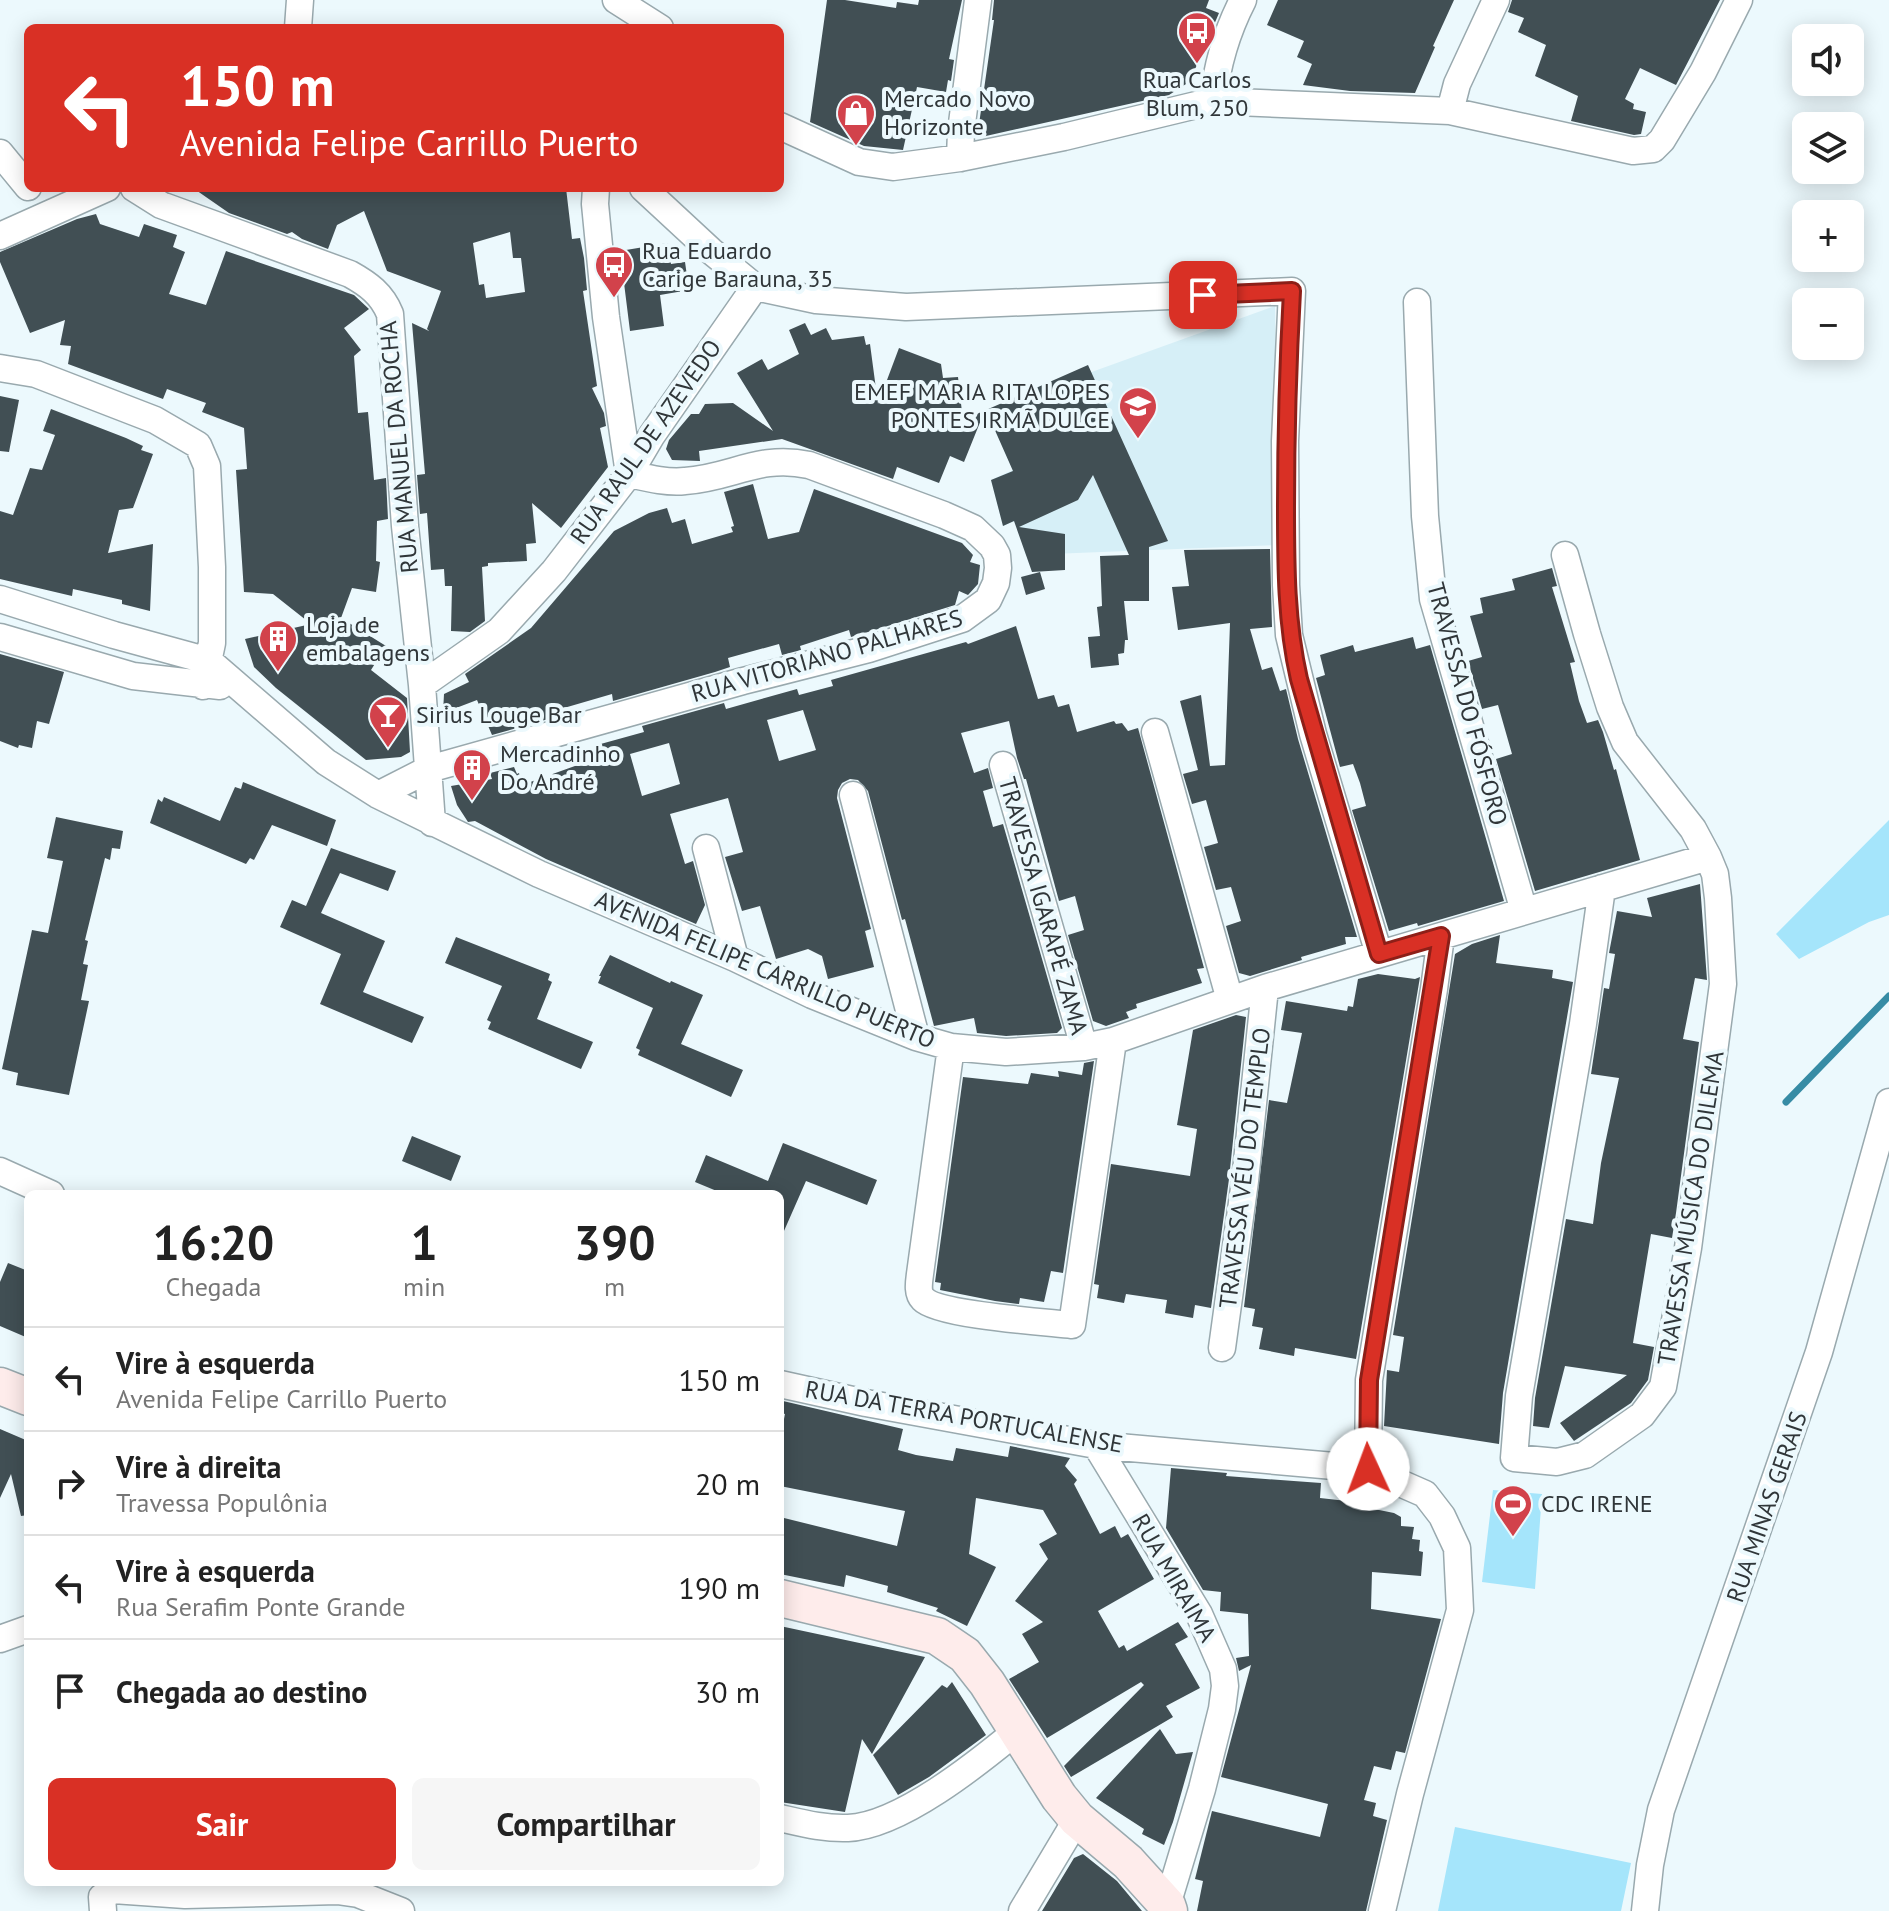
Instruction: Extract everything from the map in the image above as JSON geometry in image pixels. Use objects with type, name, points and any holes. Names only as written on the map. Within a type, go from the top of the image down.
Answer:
[{"type":"street","points":[[298,24],[300,0]]},
{"type":"street","points":[[616,0],[654,24]]},
{"type":"street","points":[[960,158],[978,0]]},
{"type":"street","points":[[1213,101],[1223,43],[1243,0]]},
{"type":"street","points":[[1450,111],[1457,84],[1496,0]]},
{"type":"street","points":[[784,129],[847,158],[874,165],[918,165],[1064,137],[1213,101],[1313,103],[1450,111],[1643,152],[1653,149],[1662,140],[1703,72],[1739,0]]},
{"type":"street","points":[[0,153],[24,183]]},
{"type":"street","points":[[31,192],[46,215]]},
{"type":"street","points":[[0,236],[98,192]]},
{"type":"street","name":"RUA MANUEL DA ROCHA","points":[[140,192],[161,205],[350,274],[385,300],[390,314],[405,526],[422,685],[432,823]]},
{"type":"street","points":[[596,192],[606,317],[629,474]]},
{"type":"street","points":[[647,192],[755,287],[816,300],[906,307],[1292,291],[1285,441],[1289,635],[1313,734],[1379,954]]},
{"type":"street","name":"RUA RAUL DE AZEVEDO","points":[[422,685],[499,631],[554,571],[629,474],[652,435],[755,287]]},
{"type":"street","name":"TRAVESSA DO FÓSFORO","points":[[1417,302],[1425,516],[1433,599],[1524,911]]},
{"type":"street","points":[[0,368],[36,374],[155,420],[198,445],[207,466],[209,488],[213,625],[206,673],[133,676],[0,637]]},
{"type":"street","name":"RUA VITORIANO PALHARES","points":[[378,795],[429,769],[869,649],[962,619],[988,600],[996,583],[997,555],[973,528],[809,465],[792,461],[762,462],[713,477],[684,481],[629,474]]},
{"type":"street","name":"TRAVESSA MÚSICA DO DILEMA","points":[[1565,555],[1610,707],[1625,742],[1693,829],[1715,874],[1723,984],[1688,1248],[1663,1387],[1642,1415],[1585,1455],[1557,1462],[1514,1458],[1519,1396],[1583,1024],[1602,888]]},
{"type":"street","name":"AVENIDA FELIPE CARRILLO PUERTO","points":[[0,599],[114,635],[236,686],[326,762],[378,795],[432,823],[812,995],[916,1037],[951,1047],[1006,1052],[1084,1047],[1113,1041],[1265,988],[1708,857]]},
{"type":"street","points":[[1155,732],[1230,1000]]},
{"type":"street","name":"TRAVESSA IGARAPÉ ZAMA","points":[[1003,765],[1084,1047]]},
{"type":"street","points":[[853,795],[916,1037]]},
{"type":"street","points":[[706,848],[735,958]]},
{"type":"street","points":[[1368,1469],[1369,1380],[1441,936]]},
{"type":"street","name":"TRAVESSA VÉU DO TEMPLO","points":[[1222,1348],[1245,1181],[1265,988]]},
{"type":"street","points":[[951,1047],[920,1274],[922,1299],[981,1315],[1072,1325],[1113,1041]]},
{"type":"street","name":"RUA MINAS GERAIS","points":[[1645,1911],[1661,1810],[1819,1352],[1889,1102]]},
{"type":"street","points":[[0,1171],[42,1190]]},
{"type":"street","name":"RUA DA TERRA PORTUCALENSE","points":[[784,1385],[1096,1445],[1368,1469],[1425,1494],[1442,1516],[1457,1548],[1460,1610],[1382,1911]]},
{"type":"street","points":[[0,1386],[24,1395]]},
{"type":"street","name":"RUA MIRAIMA","points":[[1096,1445],[1199,1614],[1223,1669],[1225,1686],[1222,1709],[1168,1908]]},
{"type":"street","points":[[784,1599],[937,1636],[965,1655],[987,1683],[1059,1797],[1077,1819],[1128,1862],[1168,1908]]},
{"type":"street","points":[[0,1639],[24,1630]]},
{"type":"street","points":[[784,1819],[846,1828],[867,1826],[889,1817],[967,1771],[1018,1730]]},
{"type":"street","points":[[1022,1911],[1077,1819]]},
{"type":"street","points":[[103,1911],[102,1897],[113,1890],[216,1902],[337,1891],[358,1894],[401,1911]]},
{"type":"shaded area","name":"EMEF MARIA RITA LOPES PONTES IRMÃ DULCE","points":[[1275,306],[1278,545],[1026,555],[1015,521],[1003,526],[991,480],[1013,470],[986,410]]},
{"type":"shaded area","points":[[1889,820],[1889,915],[1869,922],[1799,959],[1776,934]]},
{"type":"shaded area","name":"CDC IRENE","points":[[1493,1490],[1542,1494],[1535,1589],[1482,1582]]},
{"type":"shaded area","points":[[1455,1827],[1631,1863],[1621,1911],[1438,1911]]},
{"type":"building","points":[[827,0],[896,8],[897,2],[918,5],[919,0],[962,0],[949,59],[954,60],[951,81],[948,80],[946,92],[917,87],[903,150],[864,146],[810,122]]},
{"type":"building","points":[[994,0],[1209,0],[1206,8],[1219,13],[1193,74],[1186,84],[1169,95],[977,138],[994,20]]},
{"type":"building","points":[[1278,0],[1454,0],[1415,93],[1350,91],[1303,85],[1312,64],[1297,57],[1304,41],[1267,25]]},
{"type":"building","points":[[1512,0],[1720,0],[1676,85],[1640,68],[1625,99],[1634,104],[1633,109],[1646,112],[1641,134],[1634,135],[1571,121],[1578,96],[1535,76],[1546,45],[1518,32],[1524,18],[1508,12]]},
{"type":"building","points":[[199,192],[566,192],[572,239],[580,238],[584,258],[587,290],[583,291],[597,386],[592,388],[604,413],[606,426],[600,428],[608,467],[561,528],[532,503],[536,543],[526,544],[527,561],[488,563],[488,566],[482,567],[485,621],[470,632],[451,631],[452,586],[445,586],[444,569],[431,570],[427,513],[420,514],[417,475],[425,474],[412,323],[429,331],[427,329],[441,291],[387,271],[364,211],[337,225],[328,249],[292,232],[287,234],[229,213]],"holes":[[[510,232],[513,258],[521,258],[525,292],[486,298],[484,284],[479,285],[473,243]]]},
{"type":"building","points":[[96,214],[100,224],[139,237],[144,224],[177,235],[173,247],[185,252],[169,294],[206,305],[226,251],[354,295],[369,309],[344,328],[361,350],[354,356],[358,413],[368,412],[374,480],[386,478],[388,519],[377,521],[376,561],[380,562],[376,592],[352,588],[341,618],[386,646],[371,670],[407,698],[410,752],[401,757],[366,760],[254,667],[245,639],[311,624],[273,594],[244,592],[236,470],[247,469],[244,428],[202,412],[206,403],[167,389],[163,399],[68,364],[71,346],[60,345],[65,320],[30,333],[0,262],[0,252]]},
{"type":"building","points":[[668,243],[671,264],[685,262],[689,290],[660,295],[664,326],[630,331],[620,251]]},
{"type":"building","points":[[805,323],[811,335],[826,328],[832,340],[864,336],[866,345],[870,344],[878,404],[899,348],[941,364],[943,378],[958,377],[963,421],[985,410],[964,462],[950,456],[939,483],[897,467],[893,479],[782,439],[699,451],[700,461],[672,460],[666,449],[669,440],[691,414],[699,414],[705,404],[733,403],[773,431],[737,373],[762,359],[768,370],[799,354],[789,330]]},
{"type":"building","points":[[1088,365],[1168,541],[1149,547],[1149,601],[1124,601],[1128,640],[1125,640],[1124,653],[1118,654],[1119,665],[1091,668],[1088,637],[1100,636],[1097,607],[1102,606],[1100,556],[1129,555],[1093,475],[1078,500],[1019,527],[1065,534],[1065,570],[1032,572],[1014,521],[1003,526],[991,480],[1013,471],[986,410]]},
{"type":"building","points":[[0,396],[19,400],[9,452],[0,451]]},
{"type":"building","points":[[51,409],[126,438],[143,446],[141,450],[153,454],[133,508],[119,510],[108,553],[153,544],[150,611],[122,604],[122,600],[73,589],[72,596],[0,579],[0,511],[13,515],[30,468],[42,470],[55,435],[43,431]]},
{"type":"building","points":[[753,484],[768,539],[799,532],[814,489],[962,543],[973,555],[970,562],[980,565],[978,584],[968,595],[959,591],[955,605],[878,629],[851,637],[849,630],[782,655],[779,644],[728,658],[730,667],[715,672],[613,701],[612,694],[557,710],[559,716],[492,735],[477,700],[443,713],[444,694],[469,682],[465,674],[531,628],[614,531],[649,513],[667,508],[672,523],[685,519],[692,544],[733,532],[724,492]]},
{"type":"building","points":[[1270,549],[1272,627],[1250,629],[1262,670],[1272,667],[1280,691],[1286,689],[1357,937],[1345,937],[1346,944],[1250,976],[1239,973],[1226,926],[1241,921],[1231,887],[1216,890],[1204,847],[1218,843],[1206,800],[1192,804],[1183,774],[1198,770],[1180,701],[1201,695],[1210,766],[1225,765],[1230,623],[1178,630],[1172,587],[1189,586],[1184,550]]},
{"type":"building","points":[[1552,568],[1557,586],[1552,587],[1575,662],[1570,663],[1579,701],[1587,723],[1598,720],[1603,732],[1640,860],[1535,891],[1496,759],[1512,754],[1498,705],[1482,709],[1468,661],[1482,657],[1470,616],[1483,613],[1480,598],[1515,590],[1512,579]]},
{"type":"building","points":[[1040,572],[1045,589],[1026,595],[1021,577]]},
{"type":"building","points":[[1016,626],[1038,699],[1054,695],[1058,707],[1069,704],[1077,732],[1114,721],[1116,724],[1122,723],[1128,731],[1138,728],[1204,968],[1197,969],[1202,983],[1136,1004],[1137,1008],[1126,1012],[1129,1018],[1106,1026],[1093,1021],[1068,935],[1084,930],[1075,896],[1059,901],[1009,721],[961,733],[974,773],[988,768],[993,788],[983,791],[993,827],[1003,824],[1062,1028],[1057,1033],[1006,1036],[977,1033],[974,1018],[934,1026],[868,791],[858,780],[850,779],[842,783],[837,798],[871,929],[865,931],[874,967],[828,979],[822,956],[808,949],[776,959],[760,906],[742,911],[725,857],[743,852],[728,798],[670,814],[685,864],[693,861],[705,905],[696,924],[546,859],[475,821],[468,822],[457,805],[451,786],[492,779],[490,773],[514,767],[522,785],[600,757],[597,745],[644,732],[642,726],[724,703],[726,709],[797,689],[799,695],[833,686],[831,680],[966,642],[968,644]],"holes":[[[803,710],[816,750],[779,761],[767,720]],[[669,743],[680,784],[642,796],[630,754]]]},
{"type":"building","points":[[1413,637],[1416,649],[1430,645],[1504,901],[1418,926],[1417,923],[1389,931],[1352,810],[1366,806],[1360,783],[1353,764],[1340,767],[1316,678],[1325,675],[1320,655],[1353,645],[1355,652]]},
{"type":"building","points":[[0,654],[64,672],[49,724],[37,721],[32,748],[19,745],[18,748],[0,741]]},
{"type":"building","points":[[243,782],[336,820],[327,846],[272,825],[254,860],[250,858],[246,864],[150,823],[158,799],[162,802],[164,797],[220,821],[235,787],[241,789]]},
{"type":"building","points":[[56,817],[123,831],[120,849],[112,848],[110,860],[105,858],[85,940],[88,941],[83,964],[88,965],[81,1000],[89,1001],[69,1095],[16,1085],[18,1073],[2,1069],[32,930],[48,933],[63,861],[47,858]]},
{"type":"building","points":[[331,848],[396,871],[388,891],[340,873],[321,913],[385,941],[363,992],[424,1017],[412,1043],[320,1004],[341,954],[280,927],[292,900],[306,906]]},
{"type":"building","points":[[1700,884],[1707,980],[1695,978],[1683,1039],[1699,1042],[1676,1213],[1672,1238],[1651,1234],[1633,1343],[1654,1347],[1648,1380],[1631,1403],[1574,1441],[1560,1423],[1627,1375],[1565,1366],[1549,1428],[1533,1426],[1535,1398],[1566,1219],[1593,1224],[1601,1163],[1619,1078],[1591,1074],[1604,988],[1609,989],[1615,954],[1609,953],[1617,911],[1652,917],[1647,898]]},
{"type":"building","points":[[1500,935],[1496,963],[1553,970],[1552,978],[1573,982],[1503,1393],[1499,1444],[1384,1426],[1387,1370],[1399,1372],[1404,1337],[1393,1335],[1455,954],[1472,944]]},
{"type":"building","points":[[456,937],[550,974],[548,980],[552,982],[537,1019],[593,1042],[581,1069],[488,1029],[491,1022],[487,1020],[502,986],[445,963]]},
{"type":"building","points":[[610,955],[703,995],[681,1044],[743,1070],[731,1097],[638,1055],[640,1050],[636,1048],[653,1008],[598,983]]},
{"type":"building","points":[[1378,974],[1420,977],[1356,1359],[1295,1348],[1294,1356],[1259,1349],[1263,1328],[1252,1326],[1255,1309],[1244,1307],[1269,1100],[1287,1103],[1302,1033],[1281,1030],[1286,1001],[1347,1011],[1348,1006],[1353,1007],[1358,979]]},
{"type":"building","points":[[1236,1015],[1246,1017],[1229,1179],[1211,1308],[1195,1305],[1193,1318],[1165,1313],[1167,1300],[1126,1294],[1124,1303],[1097,1298],[1099,1285],[1094,1284],[1111,1164],[1190,1176],[1197,1129],[1177,1125],[1193,1030]]},
{"type":"building","points":[[1094,1061],[1063,1273],[1051,1271],[1044,1302],[1020,1298],[1019,1304],[940,1290],[941,1283],[935,1282],[963,1077],[1028,1084],[1031,1073],[1059,1077],[1058,1071],[1082,1075],[1084,1063]]},
{"type":"building","points":[[412,1136],[461,1156],[451,1181],[402,1161]]},
{"type":"building","points":[[783,1143],[877,1180],[867,1205],[806,1181],[784,1231],[784,1190],[714,1190],[695,1182],[706,1155],[768,1181]]},
{"type":"building","points":[[8,1263],[24,1269],[24,1336],[0,1326],[0,1282]]},
{"type":"building","points":[[784,1401],[903,1429],[898,1450],[953,1461],[956,1448],[1008,1457],[1010,1446],[1070,1458],[1065,1466],[1077,1480],[1074,1484],[1100,1534],[1115,1526],[1121,1538],[1128,1534],[1154,1579],[1098,1611],[1119,1648],[1124,1645],[1127,1651],[1178,1622],[1188,1637],[1175,1644],[1200,1688],[1166,1706],[1173,1717],[1071,1777],[1064,1766],[1144,1685],[1141,1682],[1047,1738],[1009,1679],[1039,1662],[1022,1634],[1043,1622],[1015,1601],[1048,1559],[1039,1544],[1057,1534],[1043,1510],[976,1498],[969,1554],[996,1567],[967,1626],[936,1611],[938,1608],[887,1592],[888,1586],[846,1575],[844,1587],[784,1575],[784,1518],[897,1546],[905,1511],[784,1487]]},
{"type":"building","points":[[0,1429],[24,1439],[24,1516],[21,1516],[11,1474],[0,1498]]},
{"type":"building","points":[[1171,1468],[1227,1473],[1226,1476],[1321,1483],[1320,1498],[1365,1503],[1364,1507],[1394,1513],[1401,1517],[1401,1526],[1414,1527],[1412,1539],[1420,1540],[1419,1551],[1423,1552],[1421,1576],[1372,1572],[1371,1609],[1441,1619],[1405,1753],[1396,1751],[1391,1770],[1374,1766],[1364,1800],[1376,1803],[1373,1816],[1387,1820],[1366,1911],[1197,1911],[1203,1881],[1195,1879],[1212,1811],[1320,1837],[1328,1804],[1221,1777],[1251,1665],[1239,1671],[1236,1658],[1249,1656],[1248,1614],[1220,1611],[1221,1592],[1203,1590],[1166,1528]]},
{"type":"building","points":[[784,1627],[925,1657],[872,1754],[862,1739],[845,1812],[784,1803]]},
{"type":"building","points":[[952,1682],[986,1735],[929,1777],[898,1795],[873,1755],[942,1685],[947,1688]]},
{"type":"building","points":[[1160,1729],[1176,1754],[1193,1752],[1164,1845],[1142,1834],[1144,1829],[1096,1798]]},
{"type":"building","points":[[1083,1854],[1117,1881],[1142,1911],[1042,1911],[1074,1858]]},
{"type":"waterway","points":[[1786,1102],[1889,996]]},
{"type":"place","name":"Rua Carlos Blum, 250","points":[[1197,65]]},
{"type":"place","name":"Mercado Novo Horizonte","points":[[856,147]]},
{"type":"place","name":"Rua Eduardo Carige Barauna, 35","points":[[614,299]]},
{"type":"place","name":"EMEF MARIA RITA LOPES PONTES IRMÃ DULCE","points":[[1138,440]]},
{"type":"place","name":"Loja de embalagens","points":[[278,673]]},
{"type":"place","name":"Sirius Louge Bar","points":[[388,749]]},
{"type":"place","name":"Mercadinho Do André","points":[[472,802]]},
{"type":"place","name":"CDC IRENE","points":[[1513,1538]]},
{"type":"route","points":[[1203,295],[1292,291],[1285,441],[1286,585],[1289,635],[1299,679],[1379,954],[1441,936],[1369,1380],[1368,1469]]}]
